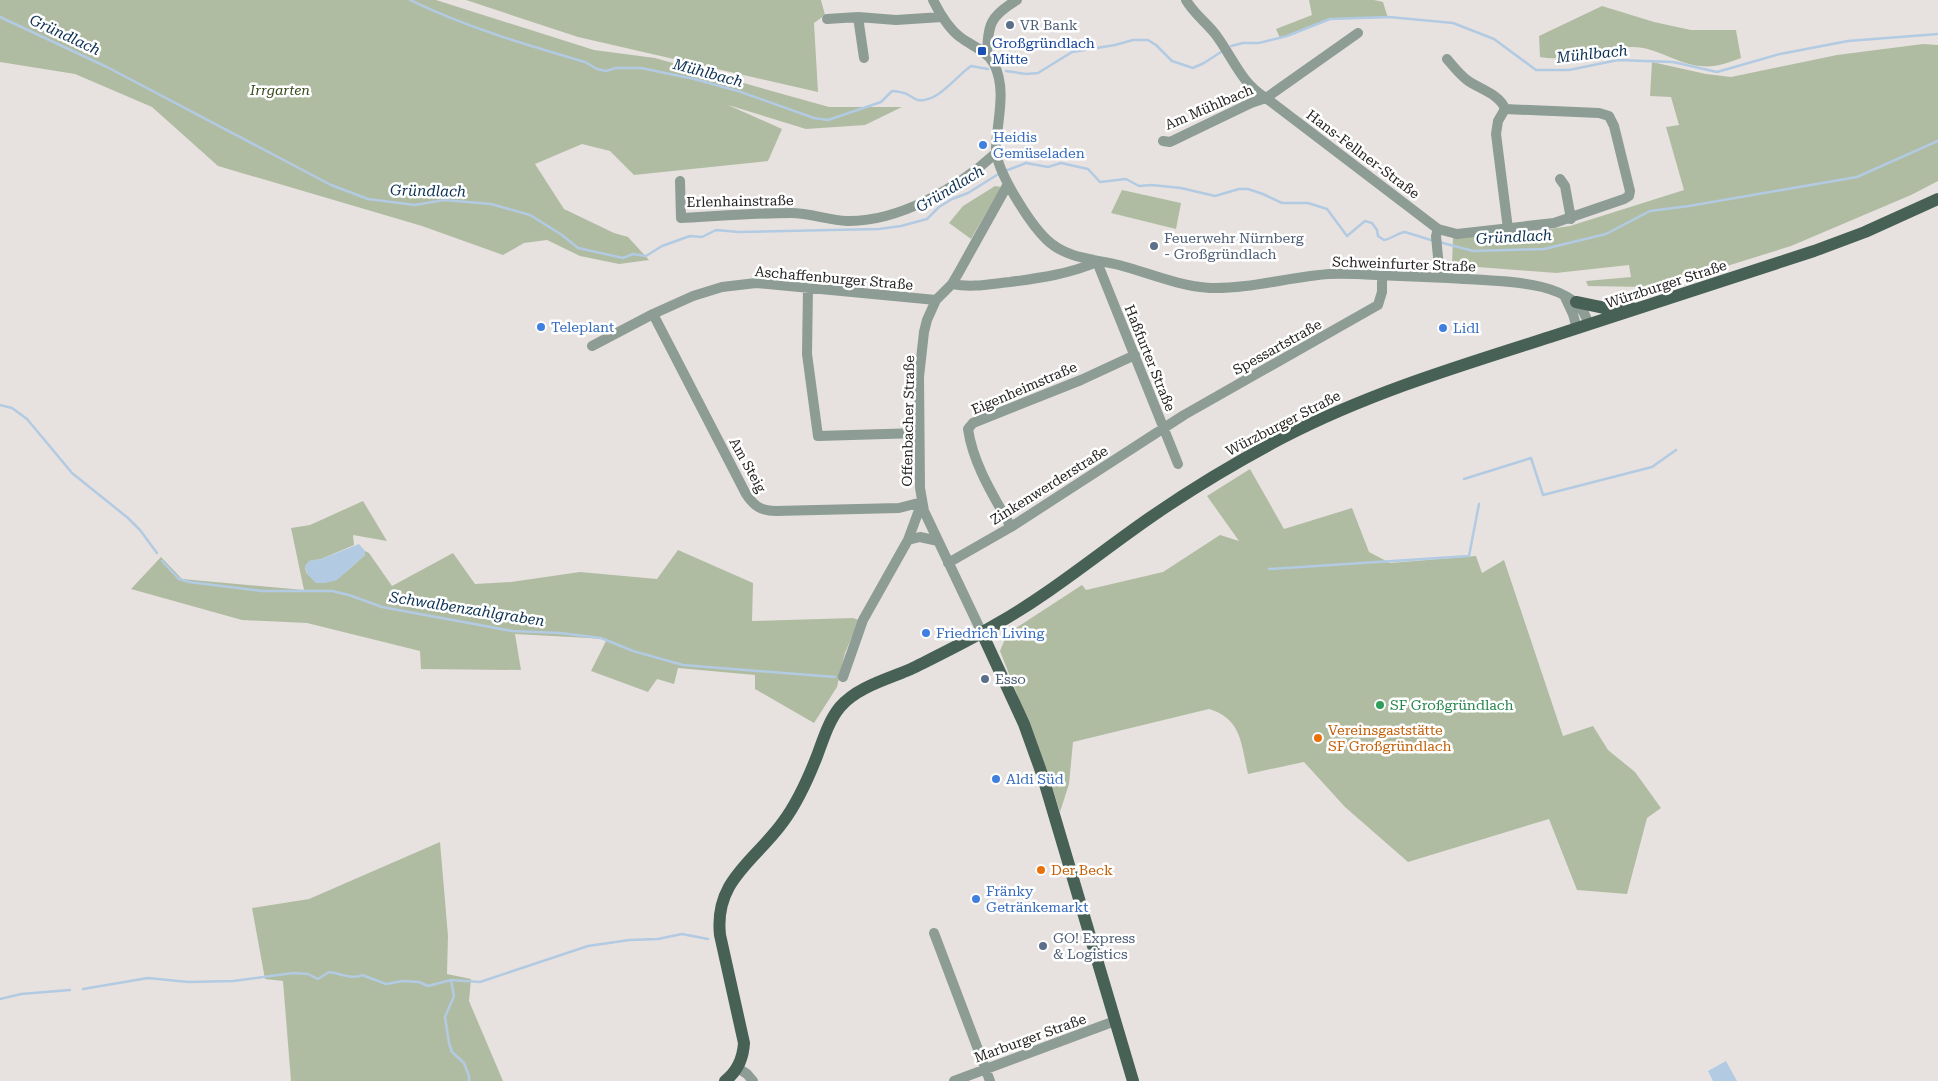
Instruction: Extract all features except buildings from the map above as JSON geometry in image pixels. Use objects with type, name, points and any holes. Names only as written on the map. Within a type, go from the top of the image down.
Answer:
[{"type":"main road","name":"Würzburger Straße","points":[[738,1068],[743,1056],[744,1043],[723,952],[719,922],[720,910],[734,877],[783,823],[793,807],[832,719],[845,702],[861,691],[913,668],[982,633],[1035,600],[1152,516],[1195,488],[1281,438],[1353,404],[1398,386],[1832,245],[1938,199]]},
{"type":"main road","points":[[1571,300],[1605,308],[1666,300]]},
{"type":"main road","points":[[982,633],[1024,724],[1042,774],[1134,1081]]},
{"type":"main road","points":[[725,1081],[738,1068]]},
{"type":"street","points":[[933,0],[942,17],[959,36],[987,55],[995,67],[1000,92],[997,157]]},
{"type":"street","points":[[987,55],[992,19],[1000,10],[1017,0]]},
{"type":"street","name":"Hans-Fellner-Straße","points":[[1186,0],[1216,35],[1241,76],[1254,91],[1266,98],[1437,232],[1457,234],[1554,223],[1571,219],[1624,200],[1628,196],[1630,190],[1614,126],[1609,116],[1600,113],[1506,109]]},
{"type":"street","points":[[827,19],[858,17],[896,20],[942,17]]},
{"type":"street","points":[[858,17],[864,58]]},
{"type":"street","name":"Am Mühlbach","points":[[1163,141],[1170,142],[1251,103],[1266,98],[1358,34]]},
{"type":"street","points":[[1447,59],[1459,73],[1497,98],[1504,104],[1506,109],[1498,121],[1496,134],[1503,177],[1508,229]]},
{"type":"street","name":"Erlenhainstraße","points":[[680,181],[681,218],[793,213],[848,221],[884,216],[904,210],[944,192],[997,157]]},
{"type":"street","name":"Schweinfurter Straße","points":[[997,157],[1007,182],[1021,207],[1048,240],[1081,263],[1097,262],[1117,265],[1181,284],[1211,288],[1243,286],[1327,274],[1382,275],[1542,287],[1571,300]]},
{"type":"street","points":[[1560,179],[1565,186],[1571,219]]},
{"type":"street","name":"Offenbacher Straße","points":[[843,677],[862,620],[908,540],[923,506],[920,488],[919,433],[921,355],[927,320],[936,300],[952,284],[1007,182]]},
{"type":"street","points":[[1437,232],[1440,278]]},
{"type":"street","name":"Haßfurter Straße","points":[[1097,262],[1178,464]]},
{"type":"street","points":[[952,284],[970,287],[1046,277],[1081,263]]},
{"type":"street","name":"Spessartstraße","points":[[1164,429],[1378,305],[1382,292],[1382,275]]},
{"type":"street","name":"Aschaffenburger Straße","points":[[592,346],[653,314],[693,296],[722,287],[756,282],[936,300]]},
{"type":"street","points":[[808,287],[806,354],[818,436],[919,433]]},
{"type":"street","points":[[1571,300],[1585,313],[1583,327]]},
{"type":"street","name":"Am Steig","points":[[653,314],[746,494],[756,506],[768,511],[923,506]]},
{"type":"street","name":"Eigenheimstraße","points":[[1010,528],[983,476],[968,429],[973,423],[1081,380],[1135,355]]},
{"type":"street","name":"Zinkenwerderstraße","points":[[948,563],[1010,528],[1164,429]]},
{"type":"street","points":[[923,506],[982,633]]},
{"type":"street","points":[[908,540],[920,537],[938,541]]},
{"type":"street","points":[[934,933],[990,1081]]},
{"type":"street","name":"Marburger Straße","points":[[954,1081],[1115,1021]]},
{"type":"street","points":[[738,1068],[747,1074],[752,1081]]},
{"type":"green space","name":"Irrgarten","points":[[0,0],[436,0],[594,50],[655,58],[829,107],[902,107],[865,125],[806,129],[728,105],[782,129],[768,161],[634,175],[610,151],[582,144],[535,164],[564,209],[614,233],[628,237],[649,260],[619,264],[580,256],[547,240],[524,243],[503,255],[422,226],[218,166],[152,107],[75,74],[0,62]]},
{"type":"green space","points":[[466,0],[821,0],[825,15],[814,23],[818,92],[578,37]]},
{"type":"green space","points":[[1309,0],[1374,0],[1383,2],[1388,18],[1330,19],[1280,38],[1276,29],[1312,15]]},
{"type":"green space","points":[[1602,6],[1654,22],[1691,30],[1736,30],[1741,58],[1716,66],[1700,66],[1691,65],[1650,50],[1633,47],[1621,47],[1563,58],[1540,57],[1539,36]]},
{"type":"green space","points":[[1923,44],[1938,45],[1938,181],[1911,195],[1791,246],[1711,271],[1646,287],[1588,286],[1586,281],[1631,277],[1629,265],[1556,273],[1452,265],[1453,237],[1509,235],[1570,226],[1684,190],[1666,127],[1679,125],[1671,97],[1650,96],[1652,62],[1706,74],[1731,77],[1837,55]]},
{"type":"green space","points":[[995,186],[1001,187],[971,239],[949,223],[963,206]]},
{"type":"green space","points":[[1122,190],[1181,203],[1176,229],[1111,213]]},
{"type":"green space","points":[[1250,469],[1284,529],[1352,508],[1369,552],[1390,563],[1476,556],[1482,573],[1504,560],[1563,736],[1593,726],[1608,750],[1635,772],[1661,808],[1647,818],[1627,894],[1577,890],[1549,819],[1408,862],[1345,807],[1304,762],[1248,774],[1241,743],[1234,726],[1220,713],[1209,709],[1073,742],[1069,784],[1060,812],[1047,770],[1000,651],[1007,634],[1082,585],[1086,590],[1163,572],[1220,535],[1239,541],[1207,496]]},
{"type":"green space","points":[[363,501],[387,541],[353,535],[354,545],[321,559],[309,561],[305,568],[307,574],[347,571],[365,555],[365,551],[369,553],[392,586],[453,553],[475,584],[511,582],[580,572],[657,579],[678,550],[753,583],[752,621],[853,618],[859,620],[845,653],[837,687],[814,723],[755,689],[755,675],[678,668],[674,684],[657,679],[648,692],[591,671],[607,639],[515,634],[521,670],[421,669],[420,651],[307,623],[242,620],[131,589],[161,557],[182,579],[304,590],[291,528],[310,525]]},
{"type":"green space","points":[[440,842],[448,936],[447,974],[471,979],[469,1001],[503,1081],[291,1081],[283,981],[265,979],[252,908],[309,899]]},
{"type":"water","points":[[359,544],[365,551],[365,555],[337,580],[316,583],[307,574],[305,566],[309,561],[321,559]]},
{"type":"water","points":[[1726,1061],[1737,1081],[1713,1081],[1708,1071]]},
{"type":"waterway","name":"Mühlbach","points":[[410,0],[452,19],[585,62],[597,69],[606,71],[616,68],[641,68],[694,79],[738,91],[814,118],[828,120],[881,102],[892,91],[906,94],[914,99],[925,100],[940,93],[971,66],[988,69]]},
{"type":"waterway","name":"Gründlach","points":[[0,17],[107,67],[331,185],[368,199],[415,205],[444,200],[491,204],[530,215],[562,235],[578,248],[623,258],[633,254],[646,256],[662,246],[690,236],[702,237],[716,230],[739,232],[879,229],[901,226],[927,219],[939,207],[952,199],[968,193],[1000,173]]},
{"type":"waterway","name":"Mühlbach","points":[[1231,46],[1243,43],[1259,43],[1287,36],[1330,19],[1389,17],[1453,23],[1494,39],[1536,70],[1569,70],[1618,60],[1673,62],[1717,72],[1780,54],[1848,41],[1938,34]]},
{"type":"waterway","name":"Mühlbach","points":[[1006,71],[1026,74],[1038,73],[1072,52],[1133,40],[1148,40],[1156,45],[1172,61],[1193,68],[1221,52]]},
{"type":"waterway","name":"Gründlach","points":[[1439,242],[1473,251],[1544,249],[1606,234],[1650,211],[1857,177],[1938,141]]},
{"type":"waterway","name":"Gründlach","points":[[1005,171],[1026,163],[1048,167],[1061,163],[1088,169],[1100,182],[1126,179],[1139,186],[1152,185],[1181,188],[1215,196],[1239,189],[1248,189],[1282,203],[1308,203],[1327,209],[1347,236],[1365,221],[1372,223],[1377,230],[1378,236],[1384,240],[1405,232],[1434,241]]},
{"type":"waterway","name":"Schwalbenzahlgraben","points":[[0,405],[12,408],[27,419],[72,473],[128,518],[140,530],[157,553]]},
{"type":"waterway","points":[[1464,479],[1531,458],[1543,495],[1652,467],[1676,450]]},
{"type":"waterway","points":[[1269,569],[1469,556],[1479,504]]},
{"type":"waterway","name":"Schwalbenzahlgraben","points":[[162,561],[179,579],[189,582],[262,591],[332,591],[382,607],[512,631],[560,633],[601,638],[633,651],[683,665],[835,677]]},
{"type":"waterway","points":[[83,989],[148,978],[188,982],[233,981],[293,973],[308,974],[318,979],[329,972],[351,977],[362,975],[386,984],[403,981],[419,982],[428,986],[451,980],[480,982],[588,946],[629,940],[658,939],[682,934],[708,939]]},
{"type":"waterway","points":[[451,980],[454,996],[445,1017],[449,1043],[452,1052],[464,1063],[469,1081]]},
{"type":"waterway","points":[[0,999],[21,994],[70,990]]},
{"type":"place","name":"VR Bank","points":[[1010,25]]},
{"type":"place","name":"Großgründlach Mitte","points":[[982,51]]},
{"type":"place","name":"Heidis Gemüseladen","points":[[983,145]]},
{"type":"place","name":"Feuerwehr Nürnberg - Großgründlach","points":[[1154,246]]},
{"type":"place","name":"Teleplant","points":[[541,327]]},
{"type":"place","name":"Lidl","points":[[1443,328]]},
{"type":"place","name":"Friedrich Living","points":[[926,633]]},
{"type":"place","name":"Esso","points":[[985,679]]},
{"type":"place","name":"SF Großgründlach","points":[[1380,705]]},
{"type":"place","name":"Vereinsgaststätte SF Großgründlach","points":[[1318,738]]},
{"type":"place","name":"Aldi Süd","points":[[996,779]]},
{"type":"place","name":"Der Beck","points":[[1041,870]]},
{"type":"place","name":"Fränky Getränkemarkt","points":[[976,899]]},
{"type":"place","name":"GO! Express & Logistics","points":[[1043,946]]}]
